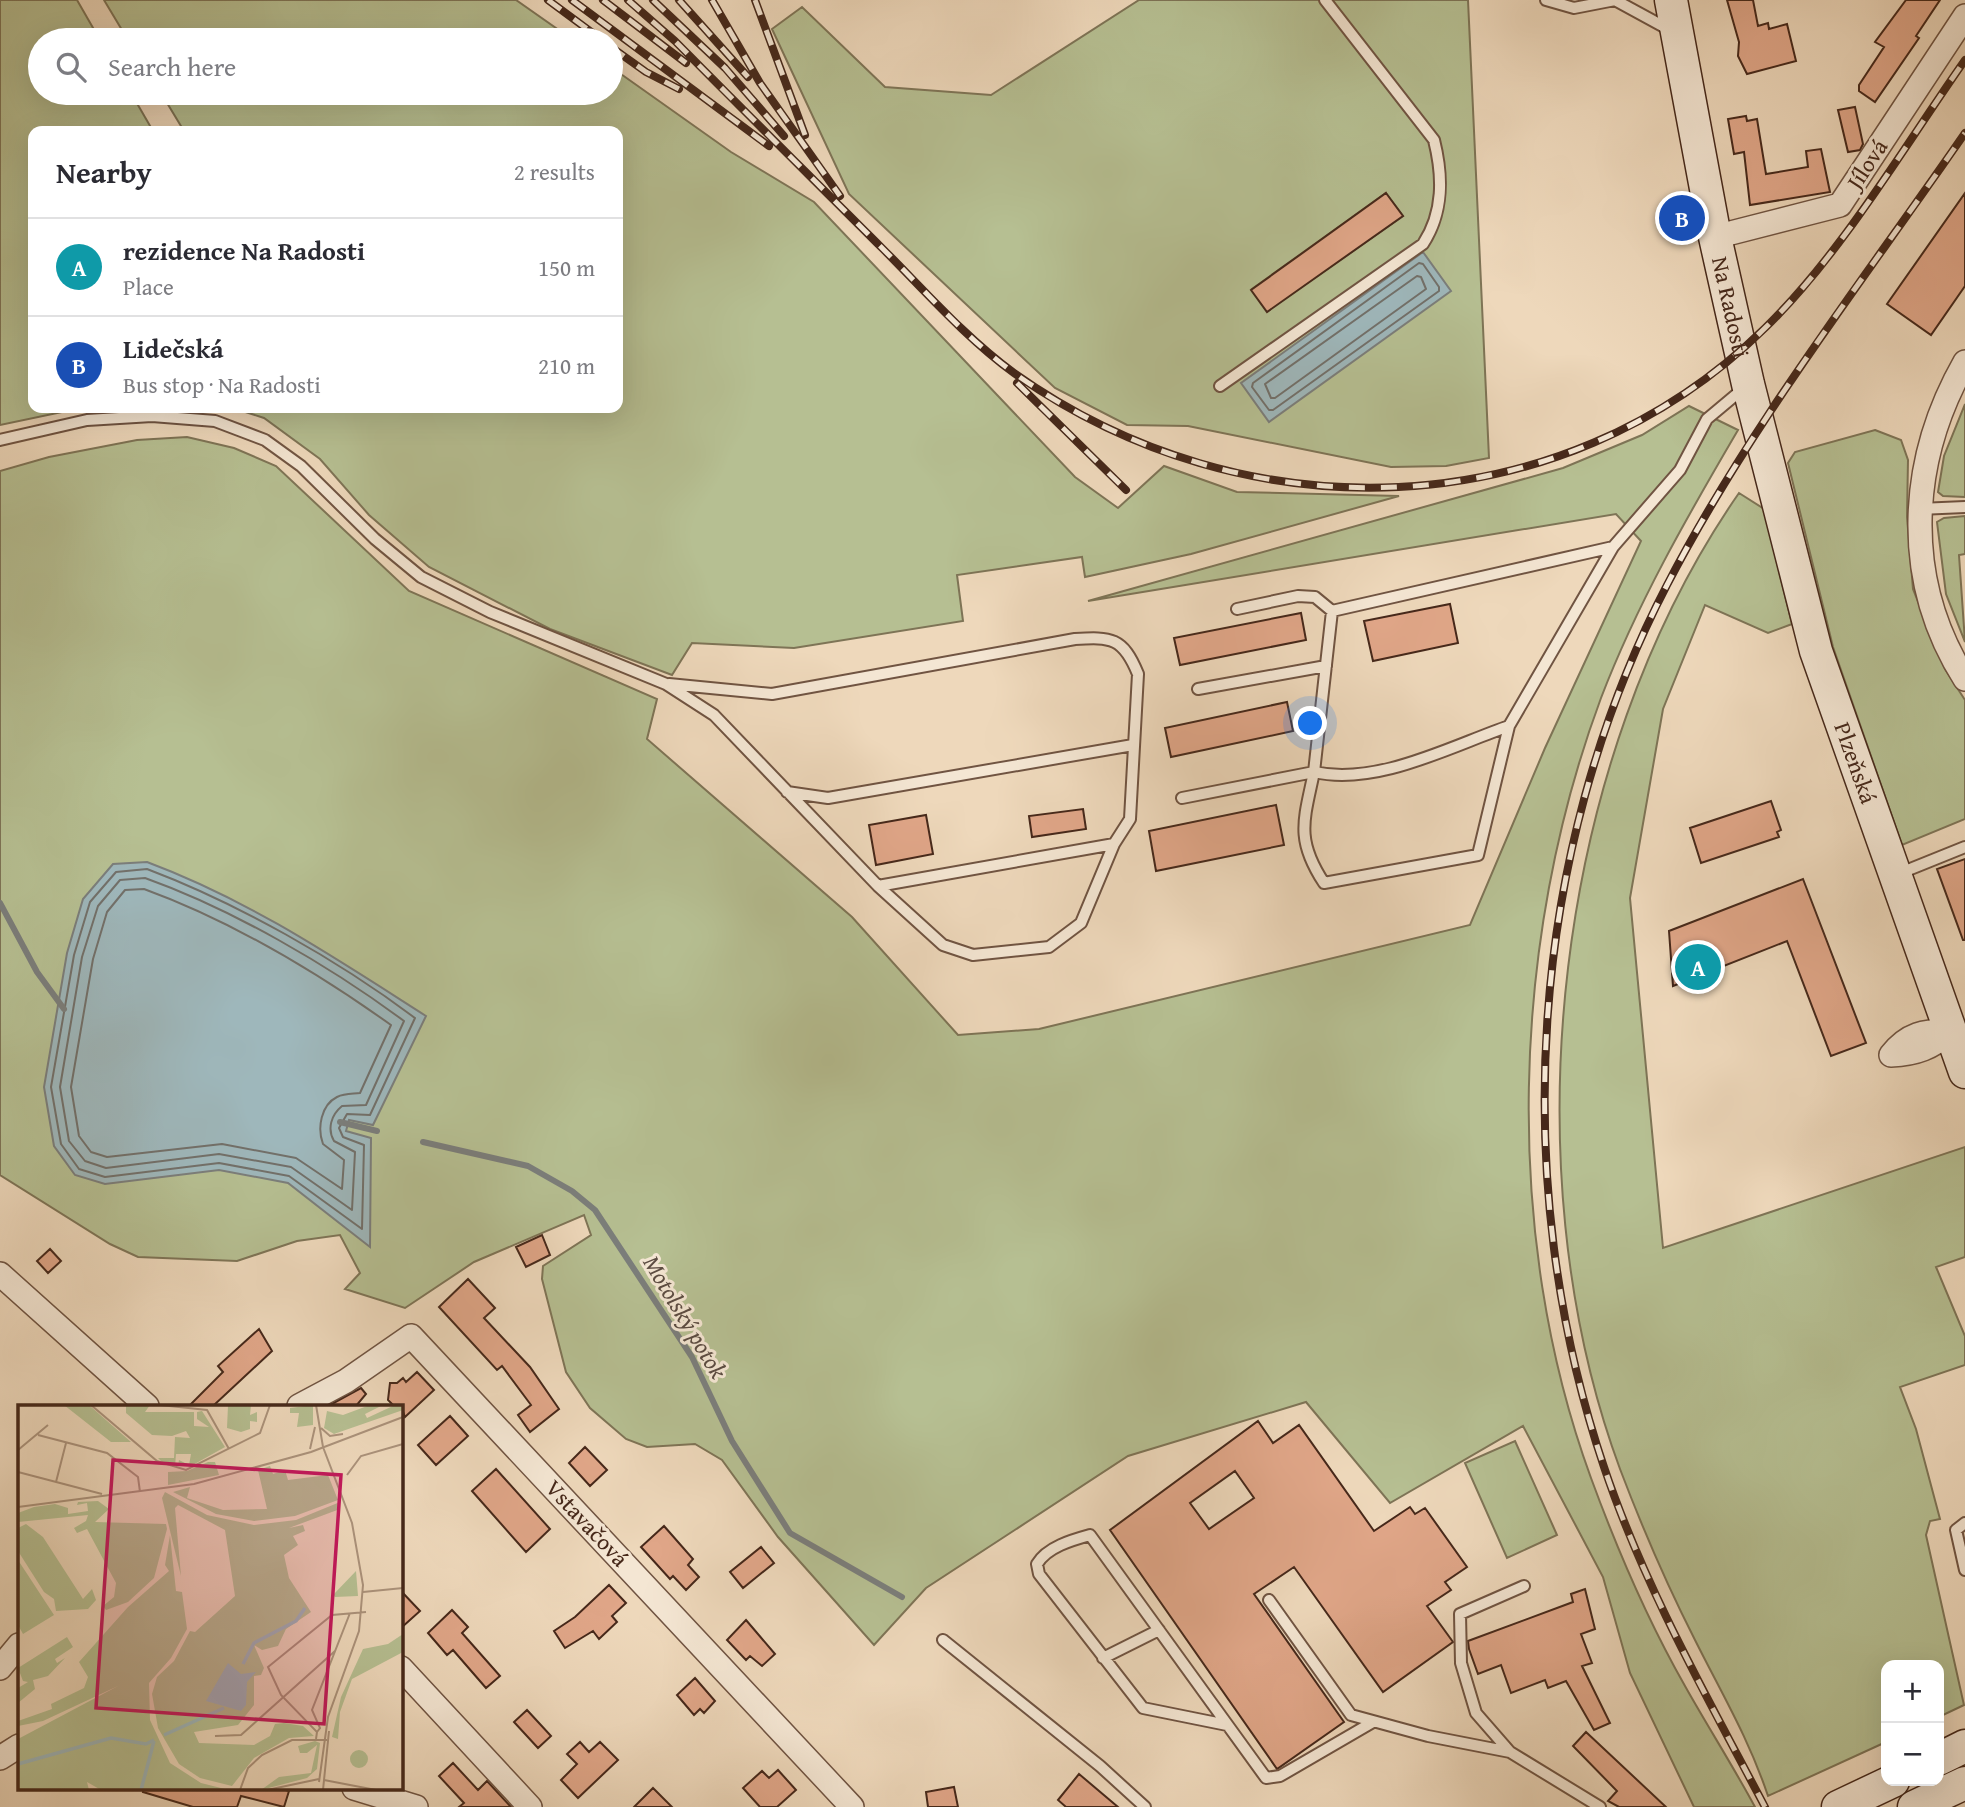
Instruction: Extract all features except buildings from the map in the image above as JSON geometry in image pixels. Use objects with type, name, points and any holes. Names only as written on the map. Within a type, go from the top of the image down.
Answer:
[{"type":"main road","name":"Na Radosti","points":[[1671,0],[1715,237],[1764,447]]},
{"type":"main road","name":"Plzeňská","points":[[1764,447],[1816,651],[1965,1072]]},
{"type":"main road","points":[[1944,1756],[1965,1746]]},
{"type":"main road","points":[[1914,1807],[1965,1783]]},
{"type":"main road","points":[[1838,1807],[1882,1786]]},
{"type":"street","name":"Jílová","points":[[1715,237],[1840,205],[1965,16]]},
{"type":"street","points":[[1965,362],[1949,390],[1932,436],[1919,509],[1924,585],[1952,658],[1965,679]]},
{"type":"street","points":[[0,1274],[147,1405]]},
{"type":"street","name":"Vstavačová","points":[[301,1405],[346,1381],[411,1336],[852,1807]]},
{"type":"street","points":[[0,1668],[18,1645]]},
{"type":"street","points":[[402,1669],[530,1807]]},
{"type":"street","points":[[0,1758],[18,1747]]},
{"type":"street","points":[[361,1790],[416,1807]]},
{"type":"lane","points":[[1220,386],[1423,244],[1435,226],[1441,195],[1440,163],[1434,140],[1325,0]]},
{"type":"lane","points":[[1546,0],[1574,8],[1615,0],[1677,35]]},
{"type":"lane","points":[[1332,611],[1314,772],[1302,828],[1308,860],[1324,883],[1478,855],[1509,726],[1613,547],[1680,470],[1707,419],[1748,384]]},
{"type":"lane","points":[[0,440],[87,420],[152,416],[215,421],[265,440],[301,466],[375,540],[421,577],[490,612],[666,684],[714,715],[878,886],[943,945],[974,955],[1049,947],[1082,923],[1114,844],[1130,819],[1138,674],[1129,651],[1106,638],[1075,639],[772,694],[666,684]]},
{"type":"lane","points":[[1919,509],[1965,507]]},
{"type":"lane","points":[[1332,611],[1613,547]]},
{"type":"lane","points":[[1237,609],[1298,596],[1315,597],[1332,611]]},
{"type":"lane","points":[[1198,688],[1326,666]]},
{"type":"lane","points":[[1182,797],[1314,772],[1339,777],[1371,774],[1509,726]]},
{"type":"lane","points":[[787,792],[828,798],[1133,745]]},
{"type":"lane","points":[[878,886],[1114,844]]},
{"type":"lane","points":[[1895,875],[1965,847]]},
{"type":"lane","points":[[1965,1523],[1956,1530],[1955,1536],[1965,1570]]},
{"type":"lane","points":[[1227,1725],[1143,1708],[1039,1574],[1037,1564],[1042,1555],[1090,1535],[1266,1778],[1280,1776],[1373,1721]]},
{"type":"lane","points":[[1524,1586],[1460,1614],[1461,1663],[1476,1713],[1510,1752],[1600,1807]]},
{"type":"lane","points":[[1269,1600],[1351,1716],[1510,1752]]},
{"type":"lane","points":[[1103,1658],[1159,1630]]},
{"type":"lane","points":[[943,1640],[1100,1766],[1145,1807]]},
{"type":"green space","points":[[0,0],[77,0],[93,28],[28,28],[28,105],[138,105],[150,126],[28,126],[28,413],[57,413],[0,425]]},
{"type":"green space","points":[[104,0],[516,0],[556,28],[121,28]]},
{"type":"green space","points":[[1139,0],[1468,0],[1489,458],[1446,466],[1391,467],[1188,426],[1127,425],[1055,388],[849,194],[772,29],[802,7],[885,87],[991,95]],"holes":[[[1386,193],[1403,216],[1267,311],[1252,289]]]},
{"type":"green space","points":[[623,76],[731,152],[814,202],[1075,477],[1118,508],[1164,466],[1237,492],[1399,496],[1191,554],[1085,577],[1082,557],[957,575],[963,621],[794,648],[692,643],[672,675],[550,629],[429,567],[369,515],[320,459],[264,418],[248,413],[623,413],[623,126],[181,126],[168,105],[623,105]]},
{"type":"green space","points":[[1965,404],[1965,497],[1943,496],[1938,492],[1944,456]]},
{"type":"green space","points":[[1689,406],[1738,430],[1682,528],[1630,629],[1601,698],[1571,791],[1549,888],[1535,987],[1529,1088],[1531,1188],[1542,1288],[1562,1385],[1591,1478],[1622,1558],[1658,1636],[1755,1807],[1694,1807],[1630,1673],[1603,1577],[1523,1426],[1390,1503],[1306,1402],[1128,1456],[926,1588],[874,1645],[778,1537],[722,1460],[695,1444],[647,1447],[626,1439],[590,1408],[566,1372],[542,1279],[543,1266],[591,1235],[584,1215],[474,1262],[405,1308],[345,1289],[360,1273],[340,1235],[297,1241],[237,1261],[138,1257],[110,1244],[0,1175],[0,471],[49,457],[137,440],[187,437],[234,448],[276,466],[409,591],[657,699],[647,739],[852,917],[958,1035],[1039,1029],[1470,925],[1545,748],[1641,541],[1616,514],[1088,601],[1563,468],[1642,435]]},
{"type":"green space","points":[[1875,430],[1901,440],[1908,460],[1907,517],[1913,589],[1945,669],[1965,700],[1965,819],[1902,845],[1833,647],[1788,463],[1795,452]]},
{"type":"green space","points":[[1739,493],[1764,509],[1792,624],[1768,633],[1705,605],[1663,709],[1630,898],[1663,1248],[1965,1147],[1965,1257],[1936,1267],[1965,1336],[1965,1365],[1900,1387],[1916,1429],[1940,1519],[1930,1521],[1926,1535],[1964,1705],[1944,1715],[1944,1660],[1881,1660],[1881,1744],[1768,1796],[1744,1736],[1665,1577],[1620,1469],[1585,1351],[1565,1226],[1560,1097],[1568,967],[1591,839],[1627,715],[1676,599]]},
{"type":"green space","points":[[1965,516],[1965,554],[1959,555],[1965,642],[1946,594],[1937,522],[1944,518]]},
{"type":"green space","points":[[1515,1441],[1557,1535],[1507,1558],[1465,1463]]},
{"type":"water","points":[[1423,252],[1451,291],[1269,422],[1241,383]]},
{"type":"water","points":[[147,862],[185,877],[256,912],[426,1016],[373,1125],[349,1120],[346,1131],[371,1138],[370,1247],[288,1183],[219,1170],[105,1184],[75,1175],[54,1146],[44,1087],[67,953],[83,899],[113,864]]},
{"type":"waterway","name":"Motolský potok","points":[[0,903],[37,972],[64,1009]]},
{"type":"waterway","name":"Motolský potok","points":[[340,1122],[377,1131]]},
{"type":"waterway","name":"Motolský potok","points":[[423,1142],[528,1166],[572,1191],[595,1210],[692,1357],[732,1441],[790,1533],[902,1597]]},
{"type":"railway","points":[[548,0],[586,28]]},
{"type":"railway","points":[[572,0],[610,28]]},
{"type":"railway","points":[[603,0],[686,63]]},
{"type":"railway","points":[[628,0],[675,41],[963,329],[1014,373],[1104,426],[1199,463],[1298,483],[1399,487],[1498,474],[1593,443],[1683,394],[1765,328],[1793,299],[1871,199],[1965,60]]},
{"type":"railway","points":[[653,0],[725,68],[784,136]]},
{"type":"railway","points":[[679,0],[748,77]]},
{"type":"railway","points":[[712,0],[760,83],[840,196]]},
{"type":"railway","points":[[755,0],[805,135]]},
{"type":"railway","points":[[623,38],[769,146]]},
{"type":"railway","points":[[623,56],[646,72],[679,89]]},
{"type":"railway","points":[[1765,1807],[1699,1682],[1638,1555],[1604,1467],[1573,1359],[1554,1247],[1545,1134],[1547,1020],[1561,907],[1585,796],[1620,688],[1667,585],[1699,526],[1771,411],[1965,133]]},
{"type":"railway","points":[[1017,383],[1126,490]]},
{"type":"place","name":"Lidečská","points":[[1682,218]]},
{"type":"place","name":"rezidence Na Radosti","points":[[1698,967]]}]
